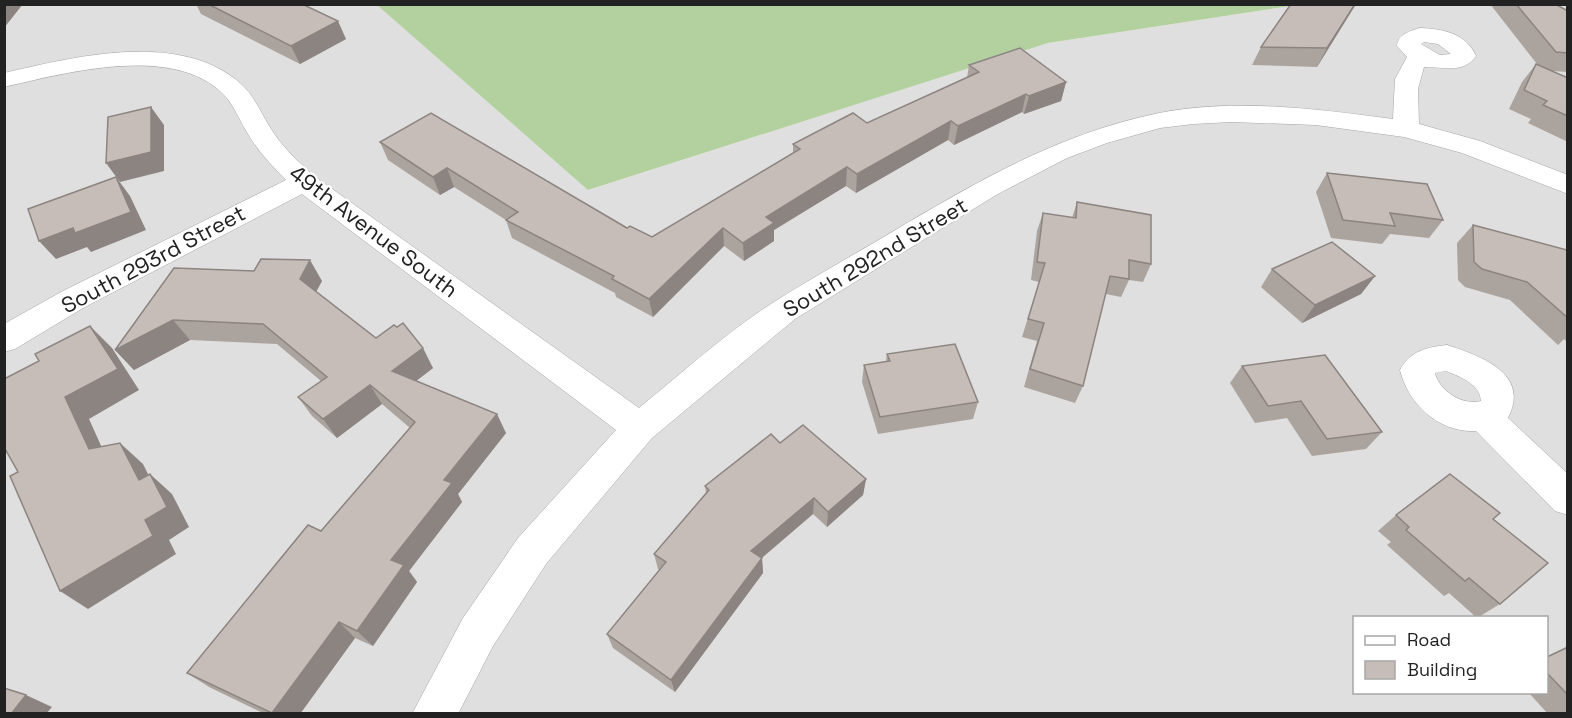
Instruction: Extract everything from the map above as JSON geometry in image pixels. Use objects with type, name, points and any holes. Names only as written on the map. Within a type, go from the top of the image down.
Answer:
[{"type":"street","points":[[1406,129],[1407,74],[1413,62],[1422,56]]},
{"type":"street","name":"49th Avenue South","points":[[4,80],[107,62],[173,62],[213,75],[237,95],[266,142],[304,182],[640,428]]},
{"type":"street","name":"South 292nd Street","points":[[434,714],[477,632],[532,551],[640,428],[784,311],[986,189],[1058,152],[1123,130],[1193,116],[1232,114],[1316,117],[1406,129],[1471,147],[1568,185]]},
{"type":"street","name":"South 293rd Street","points":[[4,340],[82,294],[304,182]]},
{"type":"street","points":[[1483,416],[1568,499]]},
{"type":"shaded area","points":[[4,5],[377,5],[589,190],[1048,43],[1297,5],[1567,5],[1567,713],[5,713]]},
{"type":"green space","points":[[377,5],[1297,5],[1048,43],[588,190]]},
{"type":"building","points":[[208,4],[302,4],[338,21],[291,46]]},
{"type":"building","points":[[1291,4],[1355,4],[1327,48],[1261,47]]},
{"type":"building","points":[[1516,4],[1555,4],[1568,11],[1568,53],[1556,52]]},
{"type":"building","points":[[1020,48],[1066,82],[1029,96],[1026,94],[958,126],[951,121],[857,174],[847,167],[766,217],[774,223],[743,243],[723,228],[649,299],[612,279],[614,276],[506,220],[518,212],[447,168],[433,177],[380,142],[431,113],[627,228],[630,226],[652,237],[800,149],[793,144],[853,113],[867,123],[979,72],[969,65]]},
{"type":"building","points":[[1536,64],[1568,78],[1568,116],[1543,105],[1547,101],[1524,90]]},
{"type":"building","points":[[151,107],[151,152],[106,163],[108,117]]},
{"type":"building","points":[[1327,173],[1427,184],[1443,220],[1390,213],[1395,226],[1343,220]]},
{"type":"building","points":[[116,177],[131,212],[75,233],[73,228],[39,241],[28,209]]},
{"type":"building","points":[[1077,202],[1151,215],[1151,264],[1129,260],[1129,279],[1110,276],[1083,386],[1030,369],[1044,323],[1028,319],[1045,263],[1037,262],[1043,213],[1076,218]]},
{"type":"building","points":[[1473,225],[1567,250],[1568,318],[1527,282],[1482,269],[1474,262]]},
{"type":"building","points":[[1332,242],[1375,276],[1315,305],[1272,269]]},
{"type":"building","points":[[261,259],[310,260],[300,279],[376,338],[394,325],[397,327],[403,323],[423,348],[392,371],[497,414],[444,480],[452,483],[391,560],[404,565],[357,631],[339,622],[272,713],[187,673],[308,525],[321,531],[415,422],[370,385],[323,419],[298,397],[327,377],[263,324],[173,320],[115,350],[174,268],[254,271]]},
{"type":"building","points":[[90,326],[118,369],[65,397],[89,449],[120,443],[139,480],[150,474],[167,507],[145,520],[153,536],[60,591],[10,476],[18,472],[4,447],[4,379],[39,361],[35,354]]},
{"type":"building","points":[[955,344],[978,402],[880,417],[864,365],[890,361],[887,354]]},
{"type":"building","points":[[1325,355],[1382,432],[1327,439],[1301,401],[1268,406],[1242,366]]},
{"type":"building","points":[[803,425],[866,479],[828,512],[814,498],[751,551],[762,558],[671,680],[607,634],[666,562],[654,554],[709,490],[705,486],[771,434],[780,443]]},
{"type":"building","points":[[1450,474],[1500,513],[1493,519],[1548,563],[1500,604],[1469,578],[1465,581],[1406,530],[1409,527],[1396,515]]},
{"type":"building","points":[[1568,647],[1568,695],[1548,674],[1548,657]]},
{"type":"building","points":[[4,688],[26,695],[11,714],[4,714]]}]
